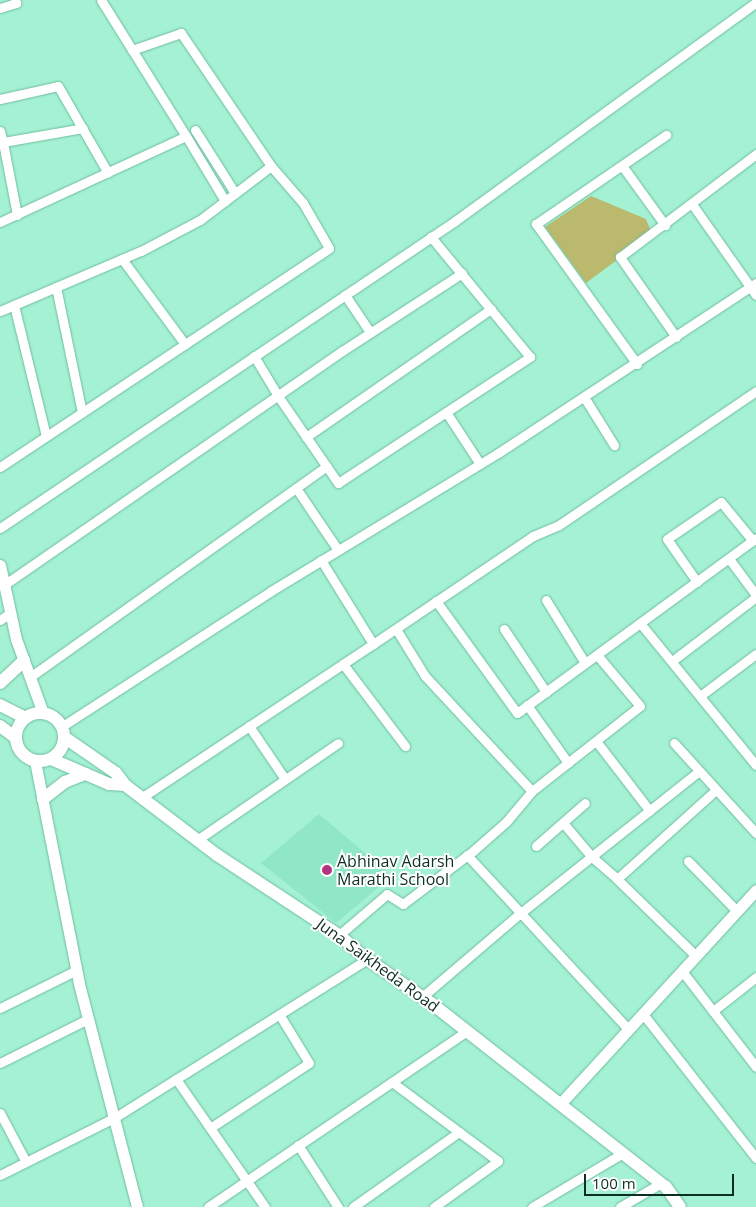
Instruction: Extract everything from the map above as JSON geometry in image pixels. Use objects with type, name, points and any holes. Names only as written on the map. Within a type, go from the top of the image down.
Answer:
[{"type":"main road","points":[[0,683],[24,661]]},
{"type":"main road","points":[[0,705],[24,718],[43,713],[62,732],[60,750],[51,759]]},
{"type":"main road","points":[[16,738],[24,718]]},
{"type":"main road","points":[[0,726],[16,738],[21,753],[35,761],[51,759],[109,784],[125,785]]},
{"type":"main road","name":"Juna Saikheda Road","points":[[62,732],[116,773],[125,785],[141,798],[197,840],[340,935],[367,959],[467,1031],[661,1183],[680,1207]]},
{"type":"main road","points":[[43,799],[65,782],[85,774]]},
{"type":"street","points":[[0,8],[16,3],[16,0]]},
{"type":"street","points":[[101,0],[225,201]]},
{"type":"street","points":[[0,528],[431,237],[756,2]]},
{"type":"street","points":[[0,467],[329,248],[303,203],[271,166],[181,34],[132,50]]},
{"type":"street","points":[[0,99],[58,86],[108,173]]},
{"type":"street","points":[[3,142],[82,128]]},
{"type":"street","points":[[195,130],[235,193]]},
{"type":"street","points":[[0,131],[17,215]]},
{"type":"street","points":[[637,364],[536,224],[623,167],[666,135]]},
{"type":"street","points":[[0,222],[186,136]]},
{"type":"street","points":[[676,337],[620,257],[665,225],[756,154]]},
{"type":"street","points":[[0,311],[122,259],[200,220],[271,166]]},
{"type":"street","points":[[623,167],[665,225]]},
{"type":"street","points":[[692,204],[753,285],[756,295]]},
{"type":"street","points":[[254,356],[278,396],[338,483],[530,357],[431,237]]},
{"type":"street","points":[[122,259],[185,344]]},
{"type":"street","points":[[4,585],[370,332],[462,273]]},
{"type":"street","points":[[62,732],[321,560],[480,464],[637,364],[753,285]]},
{"type":"street","points":[[56,287],[82,412]]},
{"type":"street","points":[[345,295],[370,332]]},
{"type":"street","points":[[14,305],[46,436]]},
{"type":"street","points":[[306,437],[491,309]]},
{"type":"street","points":[[141,798],[534,536],[559,524],[756,391]]},
{"type":"street","points":[[584,397],[614,445]]},
{"type":"street","points":[[446,412],[480,464]]},
{"type":"street","points":[[30,677],[327,466]]},
{"type":"street","points":[[296,488],[338,550]]},
{"type":"street","points":[[436,601],[517,713],[730,560],[755,539],[721,502],[668,539],[697,582]]},
{"type":"street","points":[[321,560],[373,644]]},
{"type":"street","points":[[672,662],[756,596],[730,560]]},
{"type":"street","points":[[0,565],[10,613],[24,661],[43,713]]},
{"type":"street","points":[[546,600],[585,663]]},
{"type":"street","points":[[0,620],[10,613]]},
{"type":"street","points":[[640,623],[756,765]]},
{"type":"street","points":[[396,629],[425,676],[532,791]]},
{"type":"street","points":[[504,629],[546,692]]},
{"type":"street","points":[[700,696],[756,654]]},
{"type":"street","points":[[340,935],[387,894],[403,904],[468,855],[506,822],[532,791],[640,706],[597,655]]},
{"type":"street","points":[[343,664],[405,746]]},
{"type":"street","points":[[527,705],[568,763]]},
{"type":"street","points":[[249,726],[285,779]]},
{"type":"street","points":[[596,741],[650,811]]},
{"type":"street","points":[[197,840],[338,742]]},
{"type":"street","points":[[674,743],[756,833]]},
{"type":"street","points":[[35,761],[88,1020],[137,1207]]},
{"type":"street","points":[[422,997],[521,913],[699,771]]},
{"type":"street","points":[[617,879],[716,790]]},
{"type":"street","points":[[536,846],[564,824],[585,803]]},
{"type":"street","points":[[564,824],[592,858],[617,879],[696,956]]},
{"type":"street","points":[[468,855],[629,1030]]},
{"type":"street","points":[[688,861],[737,911]]},
{"type":"street","points":[[560,1104],[756,890]]},
{"type":"street","points":[[0,1175],[114,1118],[367,959]]},
{"type":"street","points":[[0,1008],[77,970]]},
{"type":"street","points":[[682,971],[756,1067]]},
{"type":"street","points":[[713,1011],[756,977]]},
{"type":"street","points":[[210,1128],[309,1063],[279,1014]]},
{"type":"street","points":[[643,1014],[756,1158]]},
{"type":"street","points":[[0,1063],[88,1020]]},
{"type":"street","points":[[208,1207],[467,1031]]},
{"type":"street","points":[[176,1079],[265,1207]]},
{"type":"street","points":[[392,1082],[498,1161],[434,1207]]},
{"type":"street","points":[[0,1113],[26,1162]]},
{"type":"street","points":[[353,1207],[459,1132]]},
{"type":"street","points":[[298,1146],[338,1207]]},
{"type":"street","points":[[532,1207],[623,1153]]},
{"type":"street","points":[[620,1207],[661,1183]]},
{"type":"shaded area","points":[[591,196],[646,219],[652,234],[586,283],[545,227]]},
{"type":"shaded area","name":"Abhinav Adarsh Marathi School","points":[[319,814],[392,876],[336,923],[261,863]]},
{"type":"place","name":"Abhinav Adarsh Marathi School","points":[[327,870]]}]
